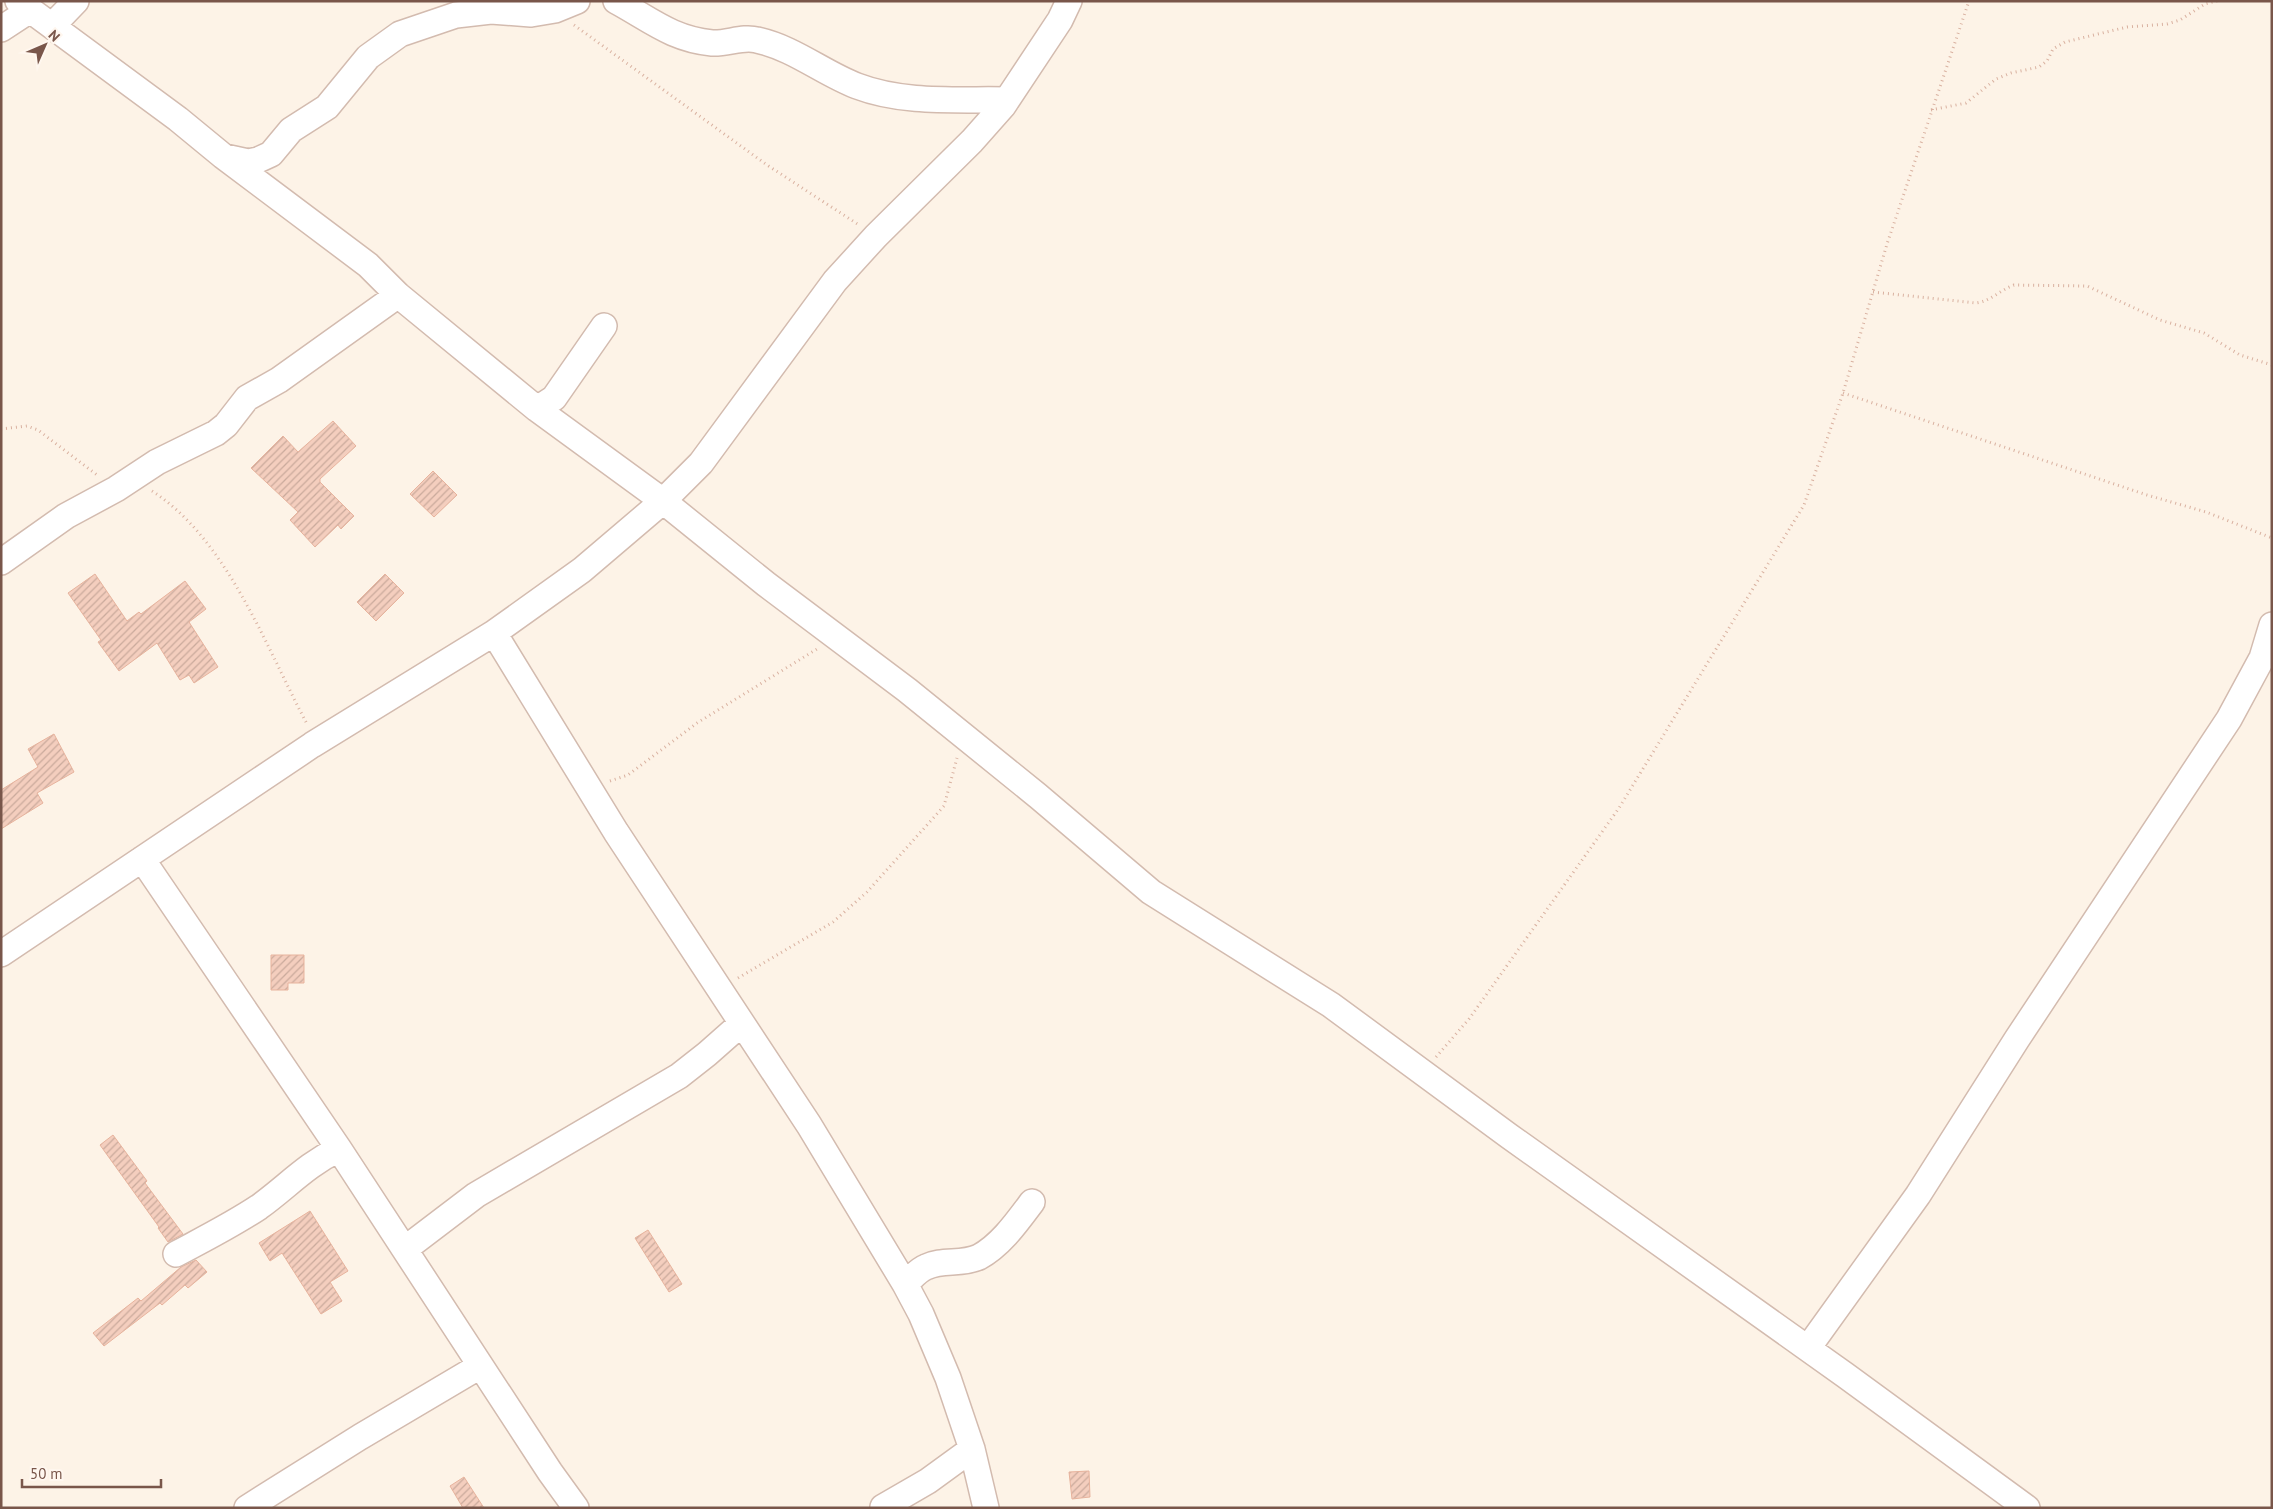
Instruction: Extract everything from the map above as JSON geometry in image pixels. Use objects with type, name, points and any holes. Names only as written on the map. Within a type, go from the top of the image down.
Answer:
[{"type":"street","points":[[52,26],[76,1]]},
{"type":"street","points":[[616,1],[681,38],[725,44],[756,39],[811,61],[845,81],[874,92],[918,98],[1007,100]]},
{"type":"street","points":[[1,954],[316,742],[494,633],[582,570],[663,500],[701,463],[835,281],[876,236],[972,141],[1007,100],[1060,20],[1069,1]]},
{"type":"street","points":[[1,28],[24,6],[52,26],[368,265],[398,295],[537,409],[663,500],[766,584],[963,735],[1151,892],[1331,1005],[1422,1073],[1808,1348],[2027,1508]]},
{"type":"street","points":[[223,156],[248,162],[271,154],[291,130],[327,107],[368,57],[400,34],[456,15],[491,11],[531,14],[566,6]]},
{"type":"street","points":[[1,562],[66,516],[157,462],[216,432],[226,424],[247,398],[279,380],[398,295]]},
{"type":"street","points":[[537,409],[554,398],[604,326]]},
{"type":"street","points":[[1808,1348],[1918,1195],[2017,1039],[2230,719],[2262,658],[2272,625]]},
{"type":"street","points":[[494,633],[589,788],[717,988],[809,1125],[906,1284],[948,1378],[972,1449],[986,1508]]},
{"type":"street","points":[[142,859],[339,1149],[480,1366],[576,1508]]},
{"type":"street","points":[[405,1248],[476,1195],[679,1076],[741,1024]]},
{"type":"street","points":[[176,1254],[227,1228],[278,1192],[304,1169],[339,1149]]},
{"type":"street","points":[[906,1284],[926,1266],[966,1261],[978,1257],[995,1245],[1032,1202]]},
{"type":"street","points":[[247,1508],[360,1437],[480,1366]]},
{"type":"street","points":[[883,1507],[928,1481],[972,1449]]},
{"type":"path","points":[[1422,1073],[1468,1019],[1620,808],[1804,505],[1843,393],[1872,292],[1930,110],[1969,1]]},
{"type":"path","points":[[1930,110],[1966,103],[1996,79],[2043,65],[2054,49],[2066,42],[2134,26],[2167,24],[2180,20],[2205,4],[2217,1]]},
{"type":"path","points":[[566,6],[767,165],[876,236]]},
{"type":"path","points":[[1872,292],[1976,303],[1986,301],[2014,285],[2087,286],[2160,320],[2204,333],[2240,355],[2272,365]]},
{"type":"path","points":[[1843,393],[2148,495],[2206,512],[2272,538]]},
{"type":"path","points":[[1,429],[26,426],[38,430],[124,483],[177,510],[206,540],[248,610],[316,742]]},
{"type":"path","points":[[589,788],[628,775],[697,723],[836,637]]},
{"type":"path","points":[[717,988],[750,973],[833,922],[867,892],[944,806],[963,735]]},
{"type":"building","points":[[333,421],[356,446],[320,479],[320,482],[354,516],[341,529],[338,525],[315,547],[290,520],[298,512],[251,468],[283,436],[298,452]]},
{"type":"building","points":[[433,471],[457,495],[434,517],[410,494]]},
{"type":"building","points":[[95,574],[127,621],[139,612],[141,614],[185,581],[206,609],[189,622],[218,667],[194,683],[189,675],[180,680],[157,643],[119,671],[98,642],[101,640],[68,593]]},
{"type":"building","points":[[385,574],[404,593],[376,621],[357,602]]},
{"type":"building","points":[[54,734],[74,772],[37,793],[43,803],[1,829],[1,790],[38,767],[28,749]]},
{"type":"building","points":[[271,955],[304,955],[304,983],[288,983],[288,990],[271,990]]},
{"type":"building","points":[[113,1135],[147,1181],[145,1183],[183,1234],[168,1242],[158,1228],[100,1145]]},
{"type":"building","points":[[310,1211],[348,1271],[330,1282],[342,1301],[321,1314],[282,1253],[270,1261],[259,1243]]},
{"type":"building","points":[[648,1230],[682,1284],[669,1292],[635,1238]]},
{"type":"building","points":[[196,1260],[207,1272],[188,1288],[185,1285],[162,1305],[160,1303],[104,1346],[93,1333],[138,1298],[141,1301],[181,1267]]},
{"type":"building","points":[[1089,1471],[1090,1497],[1072,1499],[1069,1472]]},
{"type":"building","points":[[464,1477],[484,1508],[463,1508],[450,1486]]}]
